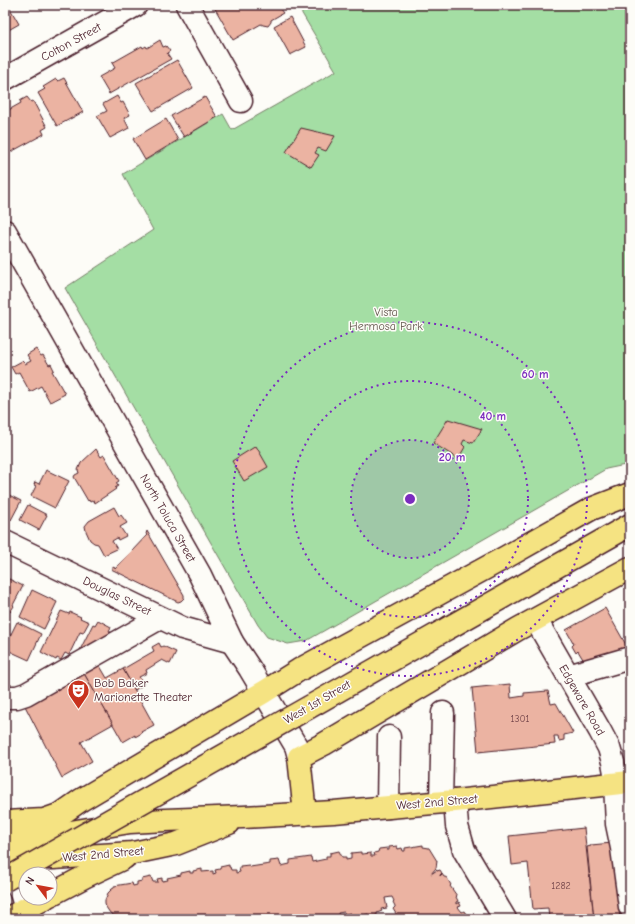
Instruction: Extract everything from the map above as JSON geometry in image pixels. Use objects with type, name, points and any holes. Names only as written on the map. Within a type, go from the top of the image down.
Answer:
[{"type":"main road","points":[[5,822],[44,820],[61,814],[81,800],[299,670],[500,561],[591,509],[630,494]]},
{"type":"main road","name":"West 1st Street","points":[[5,880],[630,525]]},
{"type":"main road","points":[[299,757],[324,744],[511,633],[630,568]]},
{"type":"main road","name":"North Toluca Street","points":[[299,757],[305,814]]},
{"type":"main road","name":"West 2nd Street","points":[[5,839],[23,840],[130,822],[305,814],[448,802],[621,783]]},
{"type":"main road","name":"West 2nd Street","points":[[5,859],[53,858],[133,853],[176,844],[243,817]]},
{"type":"main road","points":[[58,891],[133,853]]},
{"type":"main road","points":[[7,919],[37,908]]},
{"type":"street","name":"Colton Street","points":[[5,79],[136,5]]},
{"type":"street","points":[[187,5],[241,101]]},
{"type":"street","name":"North Toluca Street","points":[[5,231],[200,575],[232,642],[296,746],[299,757]]},
{"type":"street","name":"Douglas Street","points":[[5,542],[182,628],[232,642]]},
{"type":"street","points":[[5,697],[16,697],[26,694],[160,618]]},
{"type":"street","name":"Edgeware Road","points":[[536,620],[609,748],[621,783],[617,824],[626,848],[630,907]]},
{"type":"street","points":[[568,676],[630,658]]},
{"type":"street","points":[[442,713],[448,802],[464,850],[505,919]]},
{"type":"street","points":[[388,807],[389,737]]},
{"type":"street","points":[[5,866],[20,890],[37,908]]},
{"type":"street","points":[[5,893],[11,900],[37,908]]},
{"type":"green space","name":"Vista Hermosa Park","points":[[297,5],[630,5],[630,464],[606,469],[306,641],[288,644],[267,637],[258,625],[65,288],[153,230],[123,174],[223,114],[232,130],[336,71]]},
{"type":"building","points":[[5,5],[8,5],[19,24],[5,32]]},
{"type":"building","points":[[213,5],[277,5],[283,13],[271,20],[268,26],[261,24],[233,40]]},
{"type":"building","points":[[290,17],[306,47],[290,55],[274,26]]},
{"type":"building","points":[[160,40],[163,47],[166,46],[170,51],[167,53],[171,59],[109,94],[99,77],[115,68],[112,63],[142,46],[143,48],[146,46],[147,48]]},
{"type":"building","points":[[177,60],[193,88],[153,111],[136,83]]},
{"type":"building","points":[[64,78],[83,112],[57,126],[38,93],[45,89],[43,87],[56,79],[58,81]]},
{"type":"building","points":[[117,96],[121,103],[123,102],[130,115],[124,118],[129,128],[110,138],[97,116],[107,111],[103,104]]},
{"type":"building","points":[[27,97],[31,102],[33,101],[47,127],[42,130],[44,134],[9,153],[5,146],[5,112],[21,103],[20,101]]},
{"type":"building","points":[[205,97],[217,117],[184,137],[171,116]]},
{"type":"building","points":[[166,119],[178,140],[145,160],[133,139]]},
{"type":"building","points":[[301,128],[335,136],[326,151],[318,148],[315,153],[319,155],[311,167],[286,152]]},
{"type":"building","points":[[36,349],[41,356],[43,355],[49,365],[51,364],[54,370],[52,371],[65,394],[50,402],[41,386],[30,392],[19,372],[15,374],[11,367],[22,361],[25,364],[31,361],[27,355]]},
{"type":"building","points":[[448,419],[482,429],[473,443],[464,440],[462,444],[465,447],[458,459],[433,443]]},
{"type":"building","points":[[256,446],[268,467],[244,481],[232,461]]},
{"type":"building","points":[[96,449],[101,457],[104,455],[119,481],[116,483],[118,486],[115,488],[116,489],[95,503],[94,500],[90,502],[89,500],[88,501],[74,477],[79,473],[78,470],[81,463]]},
{"type":"building","points":[[46,470],[69,481],[55,508],[31,496],[36,486],[34,485],[35,482],[39,484]]},
{"type":"building","points":[[5,493],[21,501],[11,520],[5,517]]},
{"type":"building","points":[[28,505],[47,515],[39,530],[20,520]]},
{"type":"building","points":[[114,507],[119,516],[121,515],[127,523],[120,527],[126,536],[112,541],[117,549],[104,555],[98,544],[90,540],[85,526],[89,521]]},
{"type":"building","points":[[147,531],[184,595],[184,598],[181,601],[178,602],[111,569],[114,567],[115,569],[147,535]]},
{"type":"building","points":[[5,577],[23,586],[10,612],[5,610]]},
{"type":"building","points":[[32,590],[57,602],[44,629],[20,617]]},
{"type":"building","points":[[605,608],[629,650],[584,661],[578,651],[576,653],[572,646],[574,644],[566,630]]},
{"type":"building","points":[[61,611],[69,614],[70,612],[89,622],[83,633],[80,632],[69,655],[65,653],[61,660],[57,658],[56,660],[41,652]]},
{"type":"building","points":[[98,620],[111,627],[109,631],[112,633],[110,636],[82,651],[80,650],[93,624],[95,625]]},
{"type":"building","points":[[17,622],[41,634],[29,660],[5,649],[5,646]]},
{"type":"building","points":[[159,643],[161,647],[163,646],[176,652],[170,664],[162,660],[146,670],[147,673],[139,677],[144,684],[135,690],[123,669],[154,651],[152,647]]},
{"type":"building","points":[[97,661],[107,678],[123,669],[154,725],[135,737],[135,735],[123,742],[82,670]]},
{"type":"building","points":[[82,670],[113,724],[81,742],[92,761],[62,778],[23,702]]},
{"type":"building","points":[[510,684],[511,698],[524,696],[524,693],[548,691],[551,704],[556,703],[573,733],[564,735],[564,740],[559,741],[558,736],[554,736],[555,744],[478,752],[472,688]]},
{"type":"building","points":[[584,828],[594,919],[549,919],[548,908],[533,909],[528,863],[512,865],[509,836]]},
{"type":"building","points":[[612,843],[620,919],[594,919],[587,847],[591,845]]},
{"type":"building","points":[[423,845],[423,847],[429,848],[437,861],[436,868],[431,874],[437,870],[440,870],[442,873],[440,876],[442,874],[447,878],[451,885],[450,886],[457,896],[458,901],[456,904],[459,902],[461,906],[458,907],[462,912],[464,911],[466,914],[464,916],[466,915],[468,918],[400,919],[393,909],[395,906],[392,897],[385,898],[387,908],[381,909],[382,911],[377,913],[377,915],[368,917],[368,914],[365,915],[366,917],[357,919],[355,915],[351,916],[350,913],[345,914],[344,912],[338,913],[339,919],[121,919],[120,917],[110,913],[105,904],[108,893],[114,888],[114,886],[132,883],[133,886],[137,885],[137,882],[142,881],[142,879],[151,877],[153,882],[158,882],[157,879],[162,878],[162,881],[168,880],[167,878],[181,875],[181,873],[190,871],[190,873],[193,873],[193,871],[202,869],[202,872],[213,871],[213,874],[216,873],[215,870],[220,869],[220,867],[229,865],[231,870],[236,870],[236,873],[240,872],[240,866],[249,865],[250,867],[270,864],[270,861],[279,860],[281,866],[290,864],[290,860],[311,857],[312,862],[326,859],[326,856],[330,856],[330,853],[339,851],[342,857],[346,857],[346,860],[351,859],[351,853],[371,853],[371,856],[375,856],[374,853],[378,852],[379,849],[387,848],[387,850],[389,850],[389,847],[397,846],[398,849],[402,848],[403,851],[405,851],[405,848]]},
{"type":"place","name":"Bob Baker Marionette Theater","points":[[78,710]]}]
